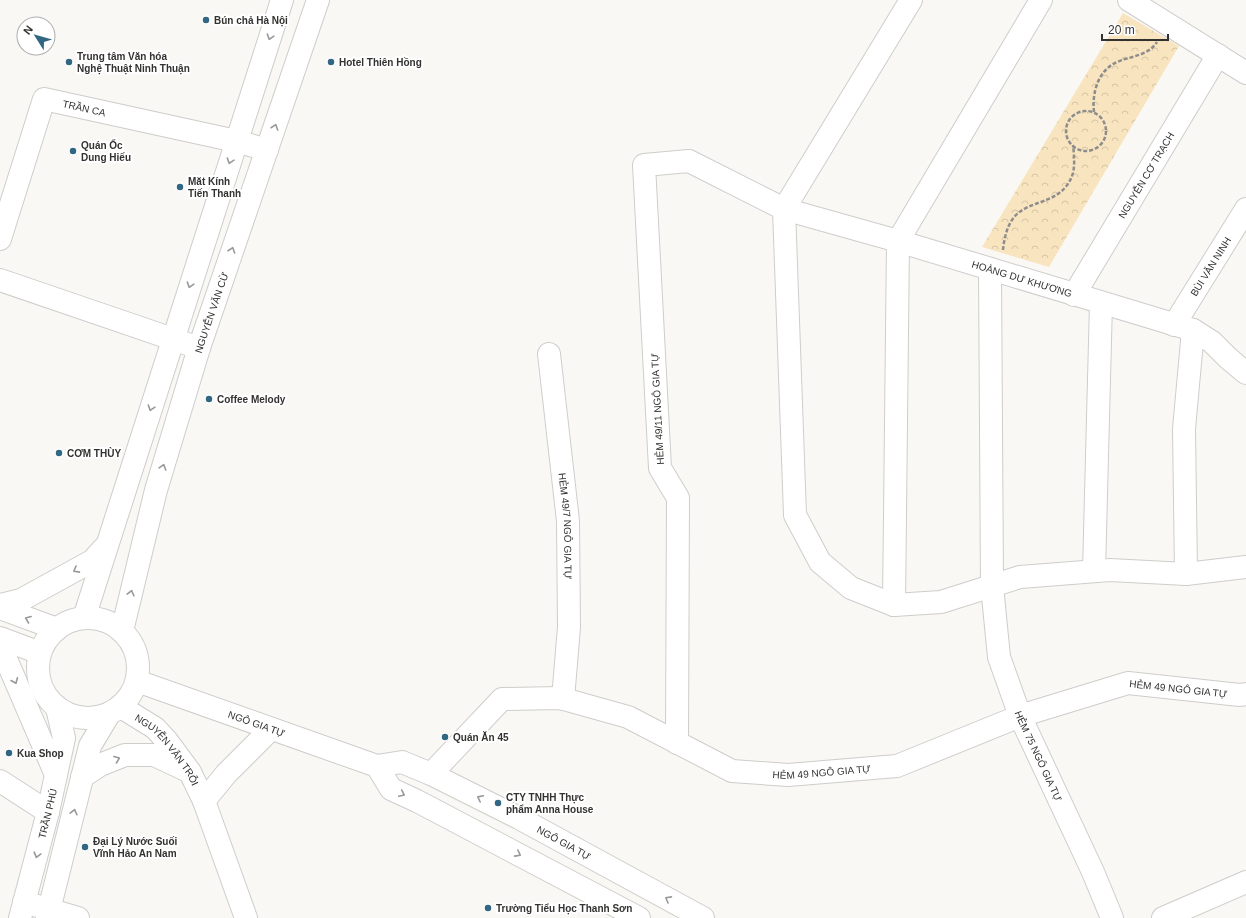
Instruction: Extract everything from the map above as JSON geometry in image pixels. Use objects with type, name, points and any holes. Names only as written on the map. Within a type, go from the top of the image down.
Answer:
[{"type":"street","points":[[84,618],[282,0]]},
{"type":"street","name":"NGUYỄN VĂN CỪ","points":[[122,631],[156,490],[199,348],[318,0]]},
{"type":"street","points":[[911,0],[784,209],[795,515],[820,562],[851,588],[894,605],[941,602],[1020,577],[1110,570],[1186,574],[1246,567]]},
{"type":"street","points":[[894,605],[898,241],[1041,0]]},
{"type":"street","points":[[1129,0],[1246,73]]},
{"type":"street","name":"NGUYỄN CƠ TRẠCH","points":[[1074,295],[1218,55]]},
{"type":"street","name":"TRẦN CA","points":[[0,239],[44,99],[236,141],[267,150]]},
{"type":"street","name":"HOÀNG DƯ KHƯƠNG","points":[[644,165],[688,161],[784,209],[898,241],[1183,328],[1212,342],[1246,373]]},
{"type":"street","name":"HẺM 49/11 NGÔ GIA TỰ","points":[[644,165],[660,468],[678,498],[677,744]]},
{"type":"street","name":"BÙI VĂN NINH","points":[[1183,328],[1246,208]]},
{"type":"street","name":"HẺM 75 NGÔ GIA TỰ","points":[[996,271],[992,586],[1000,657],[1020,716],[1093,872],[1112,918]]},
{"type":"street","points":[[0,280],[199,348]]},
{"type":"street","points":[[1094,571],[1101,303]]},
{"type":"street","points":[[1183,328],[1186,574]]},
{"type":"street","name":"HẺM 49/7 NGÔ GIA TỰ","points":[[549,354],[568,521],[569,627],[563,699]]},
{"type":"street","points":[[0,605],[21,600],[92,561],[106,546]]},
{"type":"street","points":[[0,608],[56,629]]},
{"type":"street","points":[[48,914],[90,746],[115,710],[130,695],[136,681],[138,668],[136,654],[131,642],[122,631],[111,624],[99,619],[84,618],[69,622],[56,629],[46,640],[40,654],[38,669],[40,683],[47,697],[57,708],[70,715],[83,719],[97,718],[115,710]]},
{"type":"street","points":[[0,638],[40,654]]},
{"type":"street","points":[[0,645],[56,775]]},
{"type":"street","name":"NGÔ GIA TỰ","points":[[136,681],[377,766],[402,762],[431,774],[519,818],[703,918]]},
{"type":"street","name":"HẺM 49 NGÔ GIA TỰ","points":[[431,774],[502,699],[563,699],[628,717],[677,744],[732,771],[788,775],[897,766],[1020,716],[1128,683],[1240,695],[1246,694]]},
{"type":"street","name":"TRẦN PHÚ","points":[[22,910],[48,812],[64,738],[57,708]]},
{"type":"street","name":"NGUYỄN VĂN TRỖI","points":[[115,710],[155,728],[167,741],[190,772],[204,801],[246,918]]},
{"type":"street","name":"NGUYỄN VĂN TRỖI","points":[[204,801],[226,774],[271,729]]},
{"type":"street","points":[[82,777],[100,765],[125,755],[154,755],[190,772]]},
{"type":"street","points":[[377,766],[391,789],[639,918]]},
{"type":"street","points":[[0,781],[48,812]]},
{"type":"street","points":[[1163,918],[1246,882]]},
{"type":"street","points":[[22,910],[78,918]]},
{"type":"path","points":[[1094,112],[1093,100],[1095,88],[1101,77],[1108,68],[1116,62],[1146,52],[1154,46],[1158,40],[1159,19]]},
{"type":"path","points":[[1087,111],[1094,112],[1100,116],[1106,127],[1104,140],[1094,149],[1088,150],[1082,150],[1073,145],[1066,132],[1070,120],[1075,115],[1087,111]]},
{"type":"path","points":[[996,271],[1008,227],[1015,216],[1024,209],[1055,196],[1064,189],[1069,181],[1073,172],[1073,145]]},
{"type":"green space","points":[[1123,13],[1179,46],[1049,267],[982,247]]},
{"type":"place","name":"Bún chả Hà Nội","points":[[206,20]]},
{"type":"place","name":"Trung tâm Văn hóa Nghệ Thuật Ninh Thuận","points":[[69,62]]},
{"type":"place","name":"Hotel Thiên Hồng","points":[[331,62]]},
{"type":"place","name":"Quán Ốc Dung Hiếu","points":[[73,151]]},
{"type":"place","name":"Măt Kính Tiến Thanh","points":[[180,187]]},
{"type":"place","name":"Coffee Melody","points":[[209,399]]},
{"type":"place","name":"CƠM THÙY","points":[[59,453]]},
{"type":"place","name":"Quán Ăn 45","points":[[445,737]]},
{"type":"place","name":"Kua Shop","points":[[9,753]]},
{"type":"place","name":"CTY TNHH Thực phẩm Anna House","points":[[498,803]]},
{"type":"place","name":"Đại Lý Nước Suối Vĩnh Hảo An Nam","points":[[85,847]]},
{"type":"place","name":"Trường Tiểu Học Thanh Sơn","points":[[488,908]]}]
